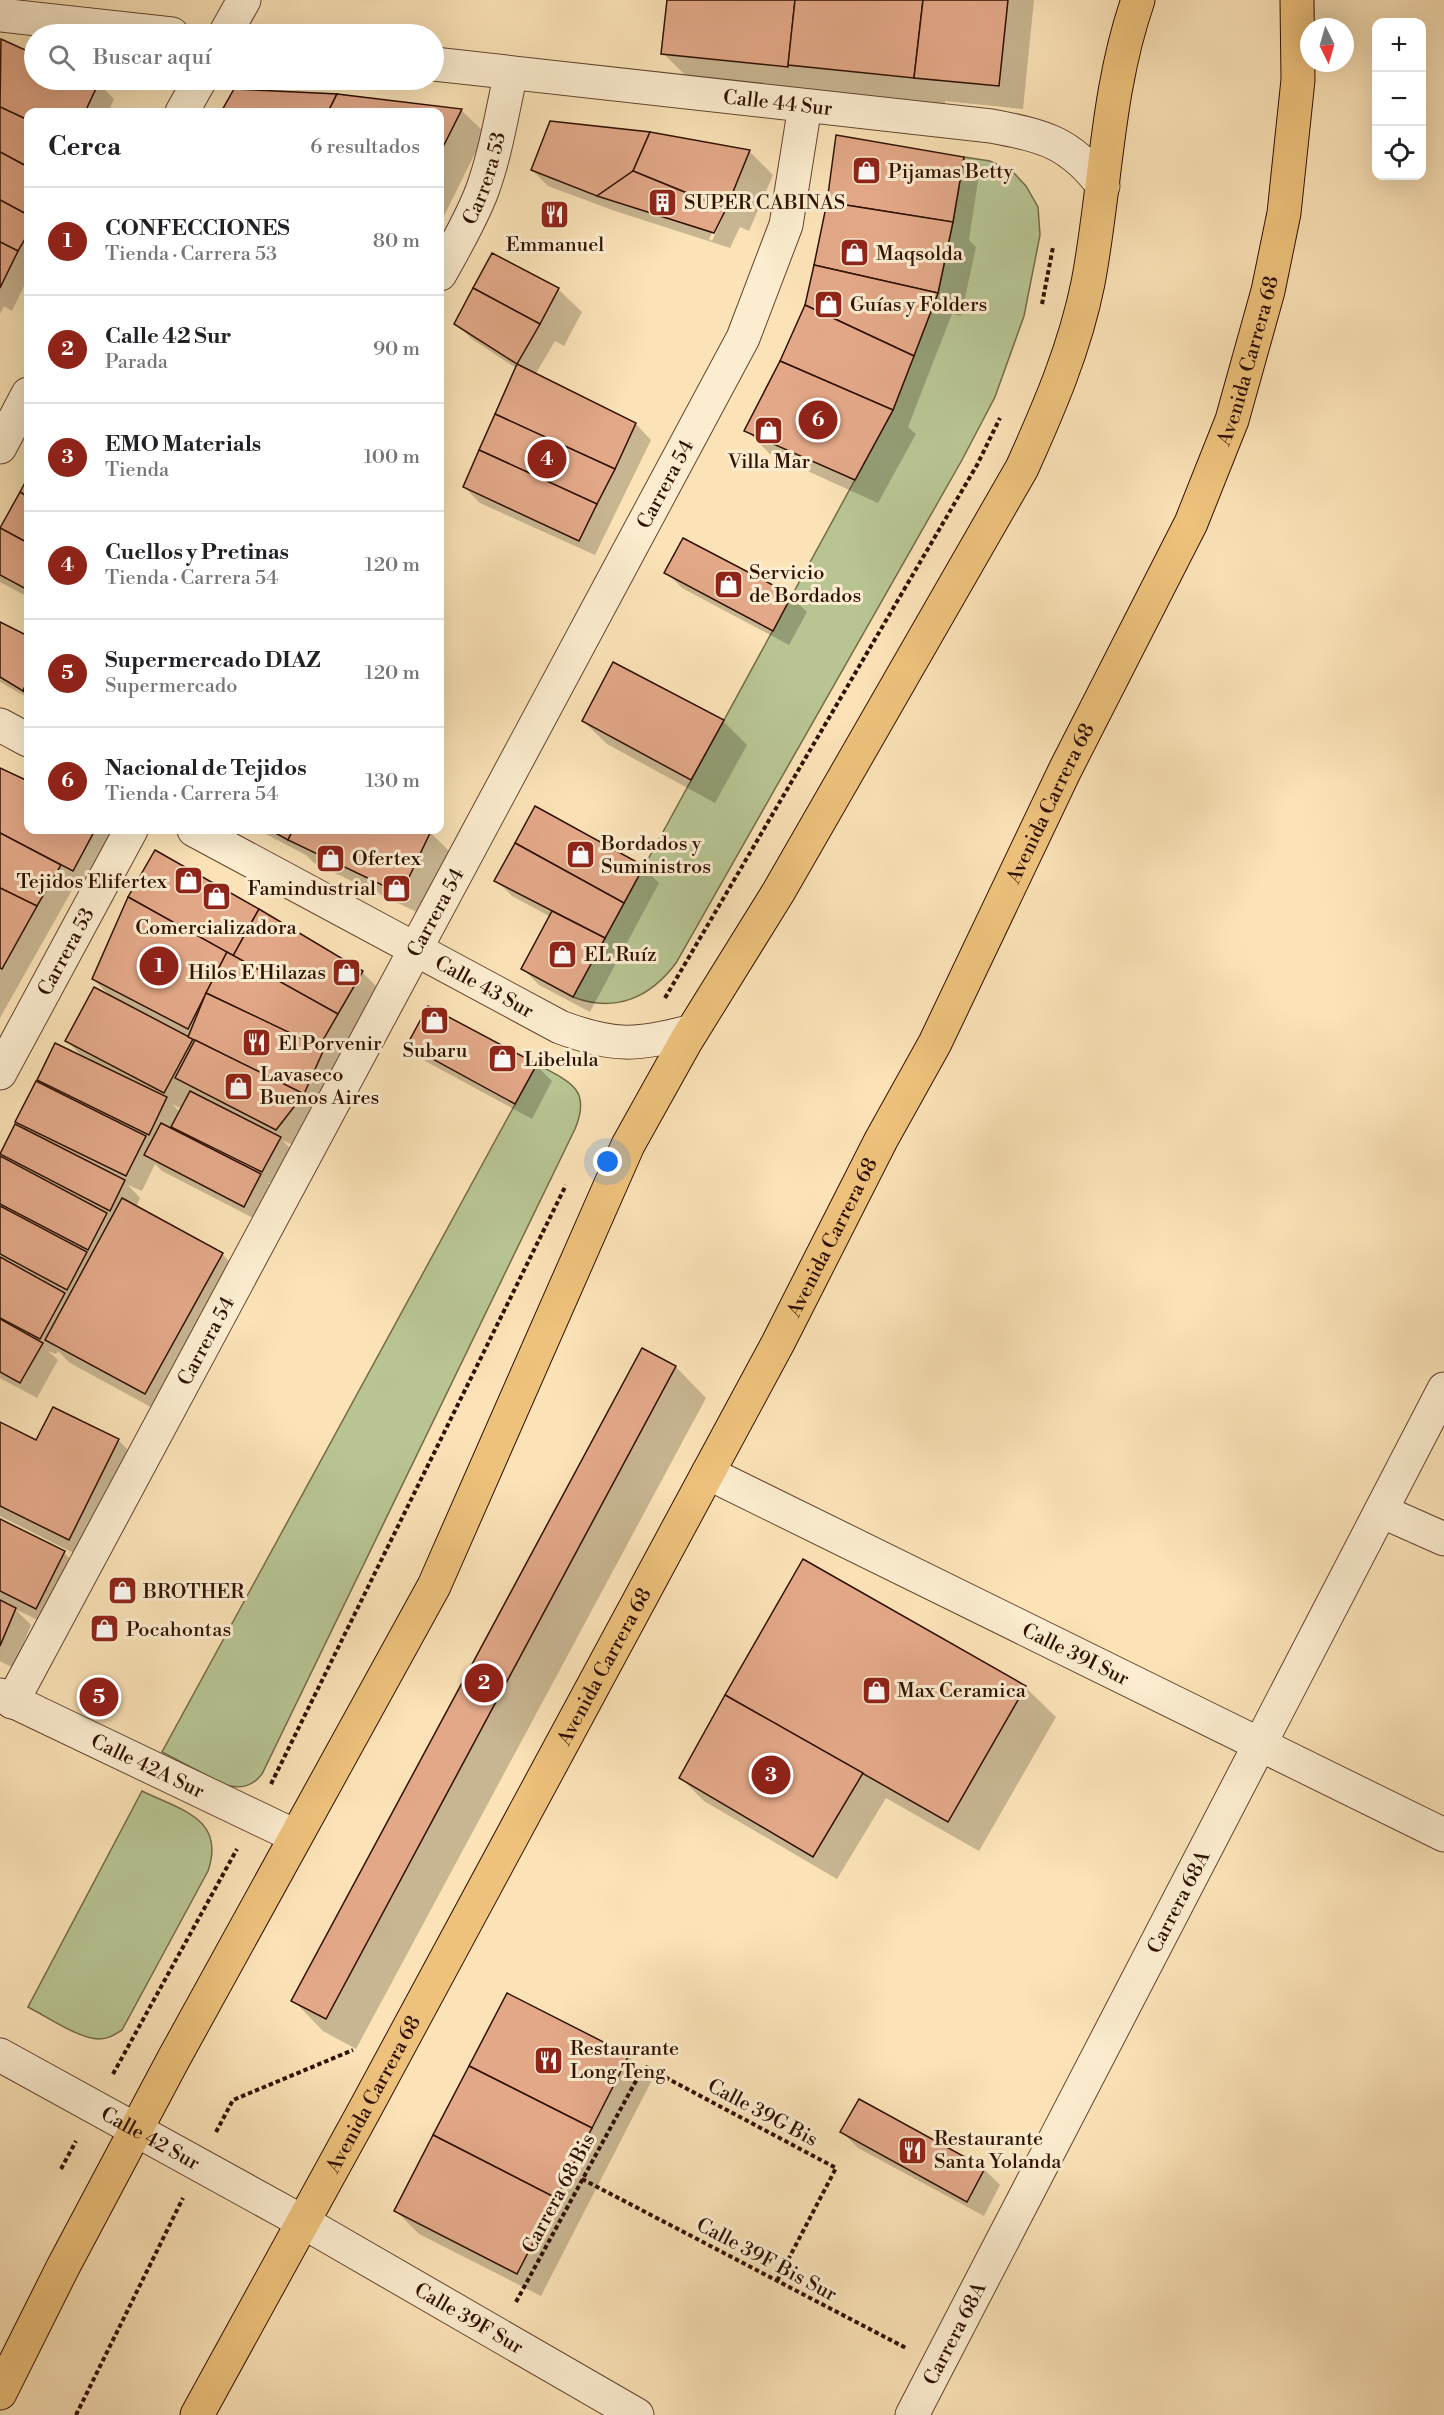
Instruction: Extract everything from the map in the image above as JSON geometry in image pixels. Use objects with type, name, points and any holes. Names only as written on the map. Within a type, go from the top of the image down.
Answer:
[{"type":"main road","points":[[0,2393],[63,2266],[136,2130],[434,1586],[628,1145],[692,1031],[778,891],[1022,468],[1053,400],[1073,341],[1088,284],[1118,72],[1138,0]]},
{"type":"main road","name":"Avenida Carrera 68","points":[[197,2415],[778,1343],[881,1140],[935,1043],[1065,770],[1191,523],[1232,420],[1268,291],[1284,213],[1298,81],[1297,0]]},
{"type":"street","points":[[231,24],[244,0]]},
{"type":"street","points":[[0,15],[81,24]]},
{"type":"street","name":"Calle 44 Sur","points":[[444,65],[992,126],[1026,133],[1066,148],[1090,168],[1103,186]]},
{"type":"street","name":"Carrera 53","points":[[444,267],[463,234],[482,190],[495,146],[511,73]]},
{"type":"street","points":[[184,108],[194,90]]},
{"type":"street","name":"Carrera 54","points":[[6,1699],[415,949],[743,338],[786,225],[805,105]]},
{"type":"street","points":[[0,447],[24,402]]},
{"type":"street","points":[[0,725],[24,738]]},
{"type":"street","name":"Carrera 53","points":[[0,1072],[129,834]]},
{"type":"street","name":"Calle 43 Sur","points":[[201,834],[560,1027],[592,1039],[617,1043],[663,1039],[692,1031]]},
{"type":"street","name":"Carrera 68A","points":[[912,2415],[1444,1389]]},
{"type":"street","name":"Calle 39I Sur","points":[[708,1473],[1444,1835]]},
{"type":"street","points":[[1381,1511],[1444,1539]]},
{"type":"street","name":"Calle 42A Sur","points":[[6,1699],[295,1836]]},
{"type":"street","name":"Calle 42 Sur","points":[[0,2055],[303,2222]]},
{"type":"street","name":"Calle 39F Sur","points":[[303,2222],[638,2415]]},
{"type":"path","points":[[1040,310],[1053,244]]},
{"type":"path","points":[[681,968],[977,465],[1005,408]]},
{"type":"path","points":[[61,2169],[255,1817],[570,1178]]},
{"type":"path","points":[[76,2415],[233,2100],[352,2052]]},
{"type":"path","name":"Calle 39G Bis","points":[[644,2066],[836,2168],[777,2281]]},
{"type":"path","name":"Carrera 68 Bis","points":[[498,2335],[644,2066]]},
{"type":"path","name":"Calle 39F Bis Sur","points":[[582,2179],[939,2365]]},
{"type":"green space","points":[[964,157],[990,161],[1012,171],[1026,186],[1038,207],[1040,235],[1024,316],[995,397],[962,460],[676,963],[655,985],[630,999],[617,1003],[603,1003],[588,1002],[573,997],[893,410],[938,293]]},
{"type":"green space","points":[[537,1064],[568,1082],[579,1095],[580,1115],[575,1129],[262,1774],[246,1786],[225,1785],[162,1752]]},
{"type":"green space","points":[[142,1791],[196,1818],[205,1827],[211,1839],[212,1853],[208,1871],[122,2030],[105,2038],[91,2038],[72,2031],[28,2007]]},
{"type":"building","points":[[667,0],[795,0],[788,67],[661,54]]},
{"type":"building","points":[[795,0],[923,0],[914,78],[788,65]]},
{"type":"building","points":[[923,0],[1008,0],[999,86],[914,78]]},
{"type":"building","points":[[1,39],[24,49],[24,90],[95,90],[87,108],[24,108],[24,118],[0,107]]},
{"type":"building","points":[[233,90],[337,94],[330,108],[223,108]]},
{"type":"building","points":[[337,94],[462,109],[444,145],[444,108],[330,108]]},
{"type":"building","points":[[0,107],[24,118],[24,165],[0,152]]},
{"type":"building","points":[[550,121],[650,132],[633,171],[597,196],[531,170]]},
{"type":"building","points":[[650,132],[750,150],[726,209],[633,171]]},
{"type":"building","points":[[836,135],[964,157],[953,222],[827,202]]},
{"type":"building","points":[[0,152],[24,165],[24,213],[0,200]]},
{"type":"building","name":"SUPER CABINAS","points":[[633,171],[726,209],[714,233],[597,196]]},
{"type":"building","points":[[0,200],[24,213],[24,241],[18,251],[0,242]]},
{"type":"building","points":[[827,202],[953,222],[938,293],[814,265]]},
{"type":"building","points":[[0,242],[18,251],[0,288]]},
{"type":"building","points":[[492,253],[559,288],[540,324],[473,288]]},
{"type":"building","points":[[814,265],[938,293],[914,356],[805,305]]},
{"type":"building","points":[[473,288],[540,324],[517,364],[454,324]]},
{"type":"building","points":[[805,305],[914,356],[893,410],[780,361]]},
{"type":"building","points":[[780,361],[893,410],[855,480],[744,431]]},
{"type":"building","points":[[517,364],[636,423],[615,469],[495,414]]},
{"type":"building","points":[[495,414],[615,469],[597,504],[479,450]]},
{"type":"building","points":[[479,450],[597,504],[579,541],[463,487]]},
{"type":"building","points":[[20,492],[24,494],[24,541],[0,528]]},
{"type":"building","points":[[0,528],[24,541],[24,588],[0,575]]},
{"type":"building","name":"Servicio de Bordados","points":[[683,538],[792,595],[773,631],[664,573]]},
{"type":"building","points":[[0,622],[24,634],[23,691],[0,677]]},
{"type":"building","points":[[613,662],[724,720],[691,780],[582,721]]},
{"type":"building","points":[[0,768],[24,779],[24,834],[93,834],[73,871],[0,833]]},
{"type":"building","name":"Bordados y Suministros","points":[[535,806],[644,866],[624,903],[515,843]]},
{"type":"building","points":[[0,833],[61,865],[37,906],[0,888]]},
{"type":"building","points":[[277,834],[291,834],[288,840]]},
{"type":"building","points":[[291,834],[430,834],[401,894],[288,840]]},
{"type":"building","points":[[515,843],[624,903],[605,938],[494,881]]},
{"type":"building","points":[[155,850],[259,909],[233,956],[128,897]]},
{"type":"building","points":[[0,888],[37,906],[2,969],[0,968]]},
{"type":"building","points":[[128,897],[227,952],[188,1029],[92,979]]},
{"type":"building","points":[[259,909],[363,971],[338,1014],[233,956]]},
{"type":"building","name":"EL Ruíz","points":[[552,911],[605,938],[573,997],[521,969]]},
{"type":"building","points":[[227,952],[338,1014],[319,1047],[206,993]]},
{"type":"building","points":[[94,987],[193,1039],[164,1093],[65,1041]]},
{"type":"building","name":"El Porvenir","points":[[206,993],[324,1049],[304,1094],[188,1037]]},
{"type":"building","points":[[428,1006],[537,1064],[515,1104],[407,1045]]},
{"type":"building","name":"Lavaseco Buenos Aires","points":[[195,1040],[304,1094],[276,1130],[175,1078]]},
{"type":"building","points":[[55,1043],[167,1097],[149,1135],[37,1080]]},
{"type":"building","points":[[36,1081],[146,1136],[126,1176],[15,1122]]},
{"type":"building","points":[[190,1091],[281,1137],[262,1172],[171,1127]]},
{"type":"building","points":[[161,1123],[261,1174],[244,1207],[144,1155]]},
{"type":"building","points":[[15,1124],[125,1180],[110,1211],[0,1154]]},
{"type":"building","points":[[0,1156],[107,1213],[88,1250],[0,1204]]},
{"type":"building","points":[[122,1198],[223,1253],[145,1394],[45,1340]]},
{"type":"building","points":[[0,1206],[87,1252],[67,1290],[0,1254]]},
{"type":"building","points":[[0,1257],[65,1293],[40,1339],[0,1318]]},
{"type":"building","points":[[0,1319],[43,1343],[20,1383],[0,1372]]},
{"type":"building","points":[[642,1348],[676,1366],[326,2019],[291,2001]]},
{"type":"building","points":[[53,1407],[119,1439],[69,1540],[0,1506],[0,1422],[36,1440]]},
{"type":"building","points":[[0,1519],[65,1551],[36,1609],[0,1591]]},
{"type":"building","name":"Max Ceramica","points":[[803,1559],[1026,1686],[948,1822],[725,1695]]},
{"type":"building","points":[[0,1600],[16,1608],[0,1646]]},
{"type":"building","points":[[725,1695],[863,1773],[813,1857],[679,1778]]},
{"type":"building","name":"Restaurante Long Teng","points":[[507,1993],[629,2055],[592,2128],[469,2066]]},
{"type":"building","points":[[469,2066],[592,2128],[556,2198],[433,2135]]},
{"type":"building","name":"Restaurante Santa Yolanda","points":[[859,2099],[985,2168],[967,2202],[840,2132]]},
{"type":"building","points":[[433,2135],[556,2198],[517,2274],[394,2211]]},
{"type":"place","name":"Pijamas Betty","points":[[867,171]]},
{"type":"place","name":"SUPER CABINAS","points":[[663,202]]},
{"type":"place","name":"Emmanuel","points":[[555,214]]},
{"type":"place","name":"Maqsolda","points":[[855,253]]},
{"type":"place","name":"Guías y Folders","points":[[829,304]]},
{"type":"place","name":"Nacional de Tejidos","points":[[818,420]]},
{"type":"place","name":"Villa Mar","points":[[769,431]]},
{"type":"place","name":"Cuellos y Pretinas","points":[[547,459]]},
{"type":"place","name":"Servicio de Bordados","points":[[728,584]]},
{"type":"place","name":"Bordados y Suministros","points":[[580,854]]},
{"type":"place","name":"Ofertex","points":[[331,858]]},
{"type":"place","name":"Tejidos Elifertex","points":[[188,881]]},
{"type":"place","name":"Famindustrial","points":[[397,888]]},
{"type":"place","name":"Comercializadora","points":[[216,896]]},
{"type":"place","name":"EL Ruíz","points":[[563,954]]},
{"type":"place","name":"CONFECCIONES","points":[[159,966]]},
{"type":"place","name":"Hilos E Hilazas","points":[[347,972]]},
{"type":"place","name":"Subaru","points":[[435,1020]]},
{"type":"place","name":"El Porvenir","points":[[257,1043]]},
{"type":"place","name":"Libelula","points":[[503,1059]]},
{"type":"place","name":"Lavaseco Buenos Aires","points":[[239,1086]]},
{"type":"place","name":"BROTHER","points":[[122,1591]]},
{"type":"place","name":"Pocahontas","points":[[105,1629]]},
{"type":"place","name":"Calle 42 Sur","points":[[484,1683]]},
{"type":"place","name":"Max Ceramica","points":[[876,1690]]},
{"type":"place","name":"Supermercado DIAZ","points":[[99,1697]]},
{"type":"place","name":"EMO Materials","points":[[771,1775]]},
{"type":"place","name":"Restaurante Long Teng","points":[[549,2060]]},
{"type":"place","name":"Restaurante Santa Yolanda","points":[[913,2150]]}]
